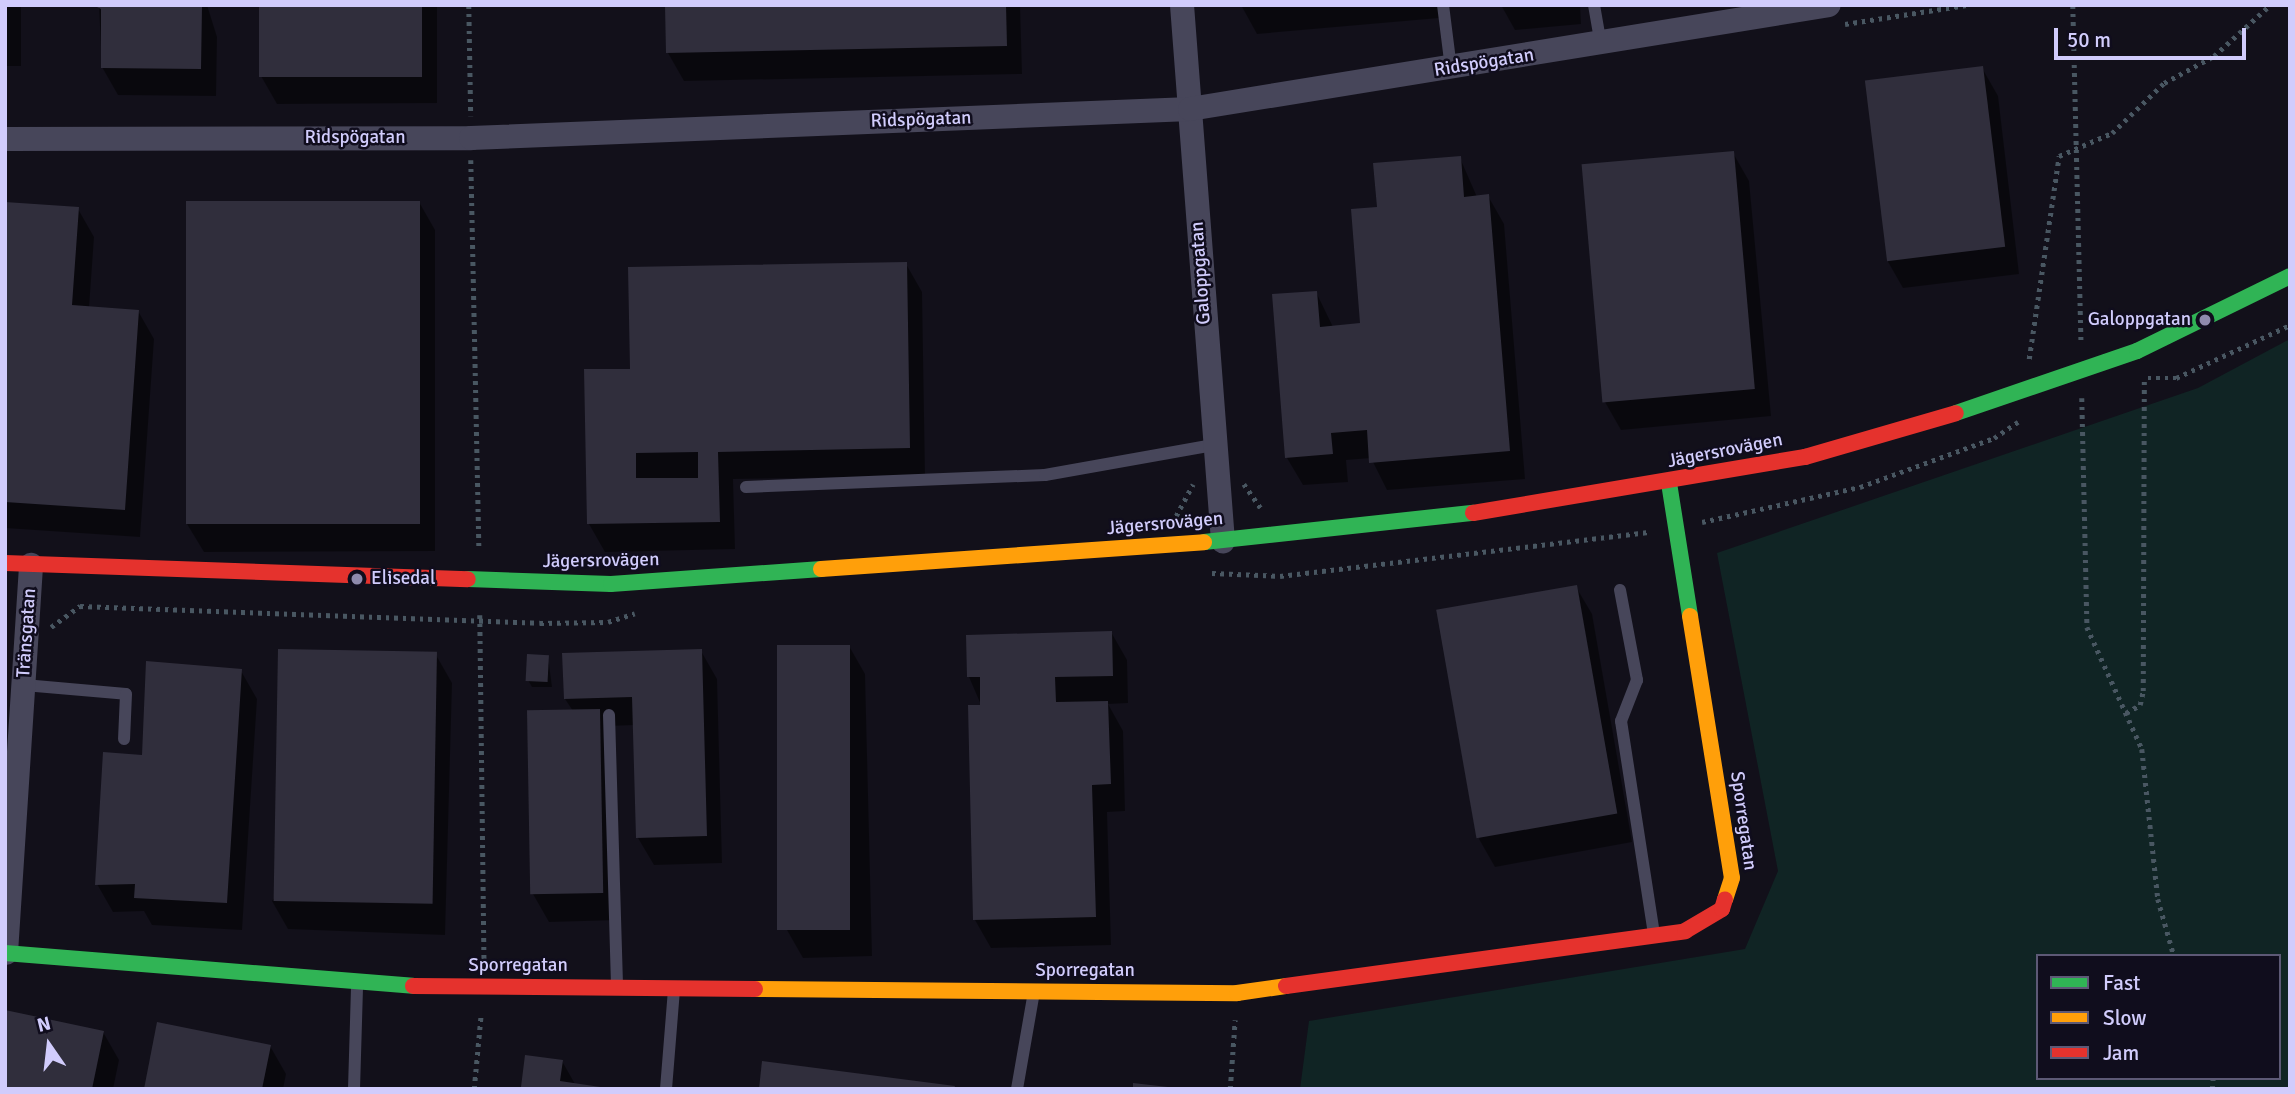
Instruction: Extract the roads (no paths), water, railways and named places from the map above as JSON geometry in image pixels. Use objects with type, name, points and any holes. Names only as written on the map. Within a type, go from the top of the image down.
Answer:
[{"type":"street","name":"Galoppgatan","points":[[1182,5],[1213,444],[1223,541]]},
{"type":"street","name":"Ridspögatan","points":[[5,139],[471,138],[1190,109],[1602,45],[1763,12],[1830,15]]},
{"type":"street","name":"Jägersrovägen","points":[[5,563],[479,584],[801,575],[1223,541],[1540,505],[1805,457],[2027,390],[2137,351],[2290,276]]},
{"type":"street","name":"Sporregatan","points":[[6,953],[357,986],[1237,993],[1685,931],[1722,909],[1732,878],[1669,483]]},
{"type":"street","name":"Tränsgatan","points":[[6,953],[32,565]]},
{"type":"lane","points":[[1443,5],[1451,69]]},
{"type":"lane","points":[[1594,5],[1602,45]]},
{"type":"lane","points":[[746,487],[1032,476],[1213,444]]},
{"type":"lane","points":[[1620,590],[1637,680],[1622,721],[1654,936]]},
{"type":"lane","points":[[24,685],[126,694],[124,739]]},
{"type":"lane","points":[[609,715],[617,988]]},
{"type":"lane","points":[[354,1089],[357,986]]},
{"type":"lane","points":[[667,1089],[674,988]]},
{"type":"lane","points":[[1017,1089],[1034,991]]},
{"type":"place","name":"Galoppgatan","points":[[2205,320]]},
{"type":"place","name":"Elisedal","points":[[357,579]]}]
